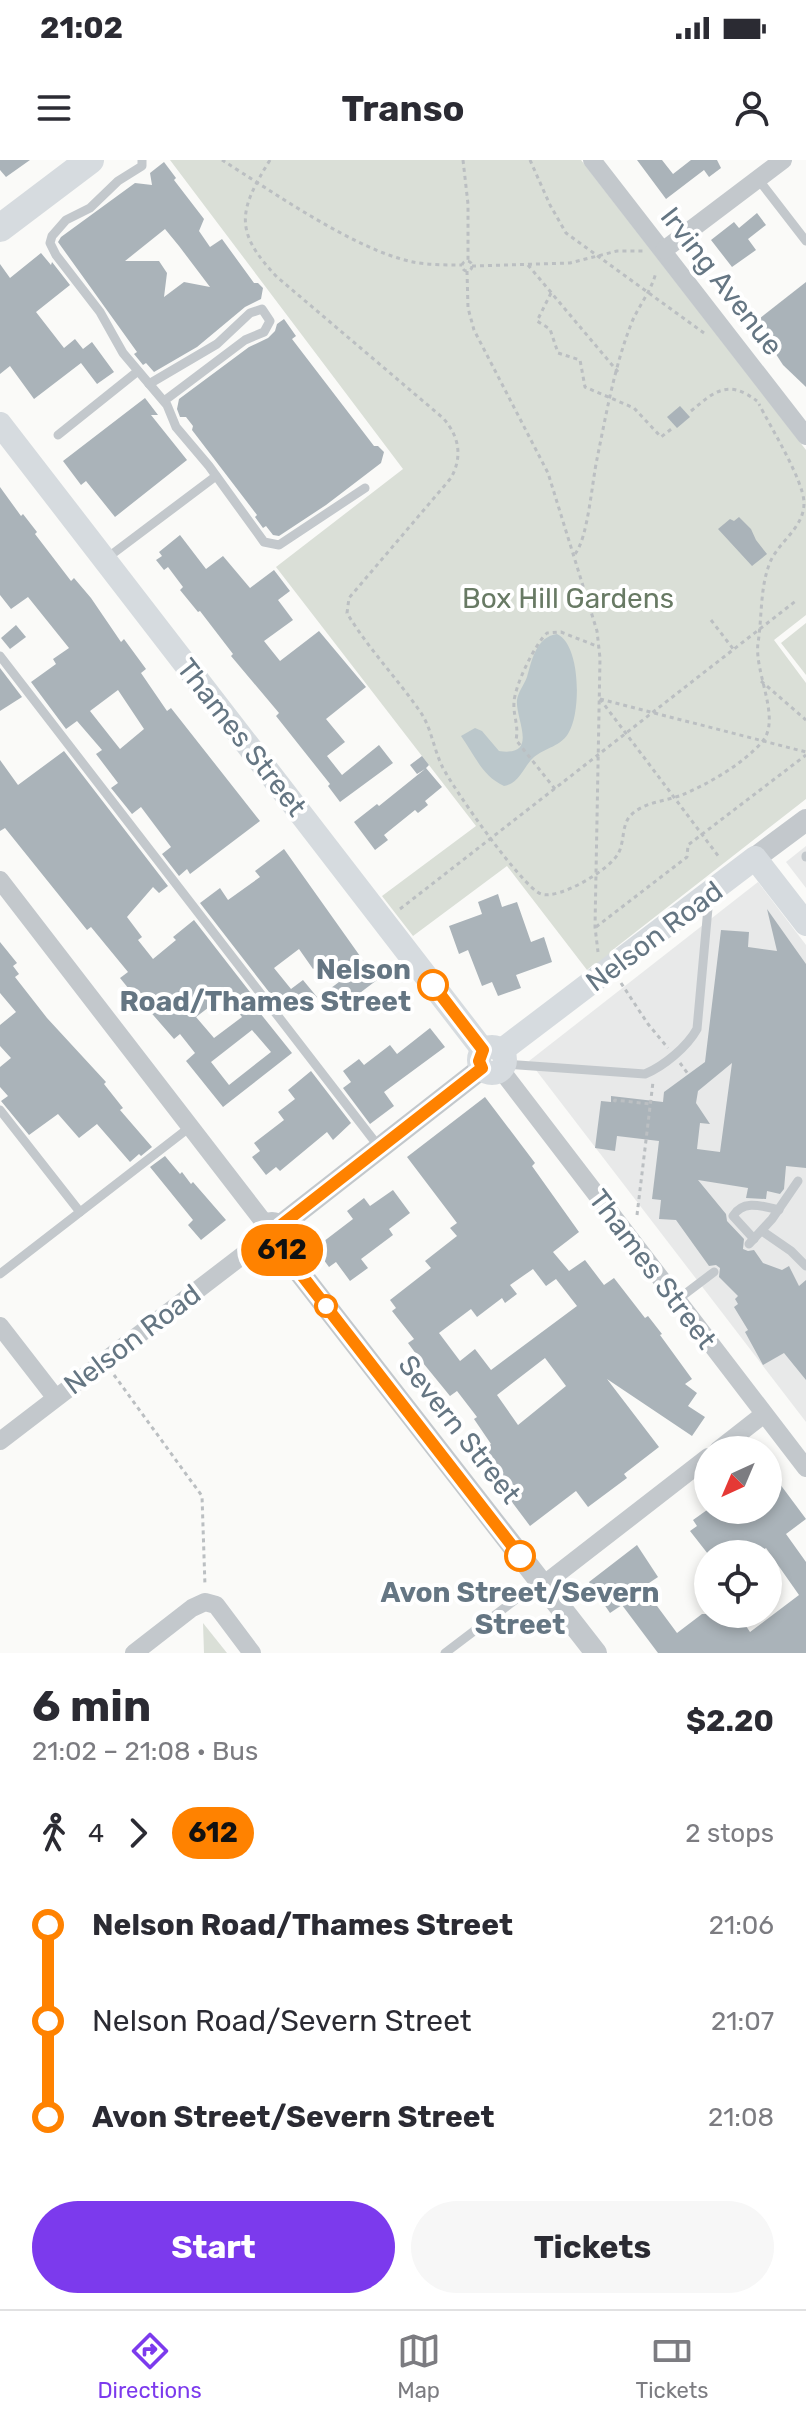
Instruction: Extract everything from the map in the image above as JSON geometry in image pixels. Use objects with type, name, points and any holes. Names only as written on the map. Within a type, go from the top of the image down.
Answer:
[{"type":"main road","points":[[0,228],[90,160]]},
{"type":"main road","name":"Thames Street","points":[[0,424],[494,1060]]},
{"type":"main road","points":[[755,858],[806,924]]},
{"type":"main road","name":"Nelson Road","points":[[494,1060],[755,858]]},
{"type":"street","name":"Irving Avenue","points":[[592,160],[656,255],[805,433]]},
{"type":"street","points":[[656,255],[783,160]]},
{"type":"street","name":"Nelson Road","points":[[755,858],[806,820]]},
{"type":"street","name":"Severn Street","points":[[0,880],[596,1653]]},
{"type":"street","name":"Nelson Road","points":[[0,1441],[494,1060]]},
{"type":"street","name":"Thames Street","points":[[494,1060],[806,1468]]},
{"type":"street","points":[[0,1326],[55,1397]]},
{"type":"street","points":[[736,1436],[764,1414]]},
{"type":"street","points":[[541,1583],[694,1468]]},
{"type":"street","points":[[134,1653],[192,1608],[205,1602],[216,1605],[252,1653]]},
{"type":"lane","points":[[142,160],[142,166],[118,181],[90,208],[66,220],[52,236],[50,243],[56,255],[100,312],[123,353],[164,401],[176,427],[264,542],[279,545],[365,488]]},
{"type":"lane","points":[[758,179],[806,241]]},
{"type":"lane","points":[[149,384],[206,352],[250,313],[262,309],[270,321],[264,332],[245,340],[164,401]]},
{"type":"lane","points":[[58,435],[138,371]]},
{"type":"lane","points":[[105,560],[216,476]]},
{"type":"lane","points":[[0,656],[379,1147]]},
{"type":"lane","points":[[494,1060],[645,1074],[657,1069],[692,1038],[697,1029],[709,894]]},
{"type":"lane","points":[[0,1110],[80,1212]]},
{"type":"lane","points":[[0,1274],[190,1127]]},
{"type":"lane","points":[[755,1238],[798,1181]]},
{"type":"lane","points":[[779,1210],[746,1204],[738,1208],[733,1216],[755,1238],[791,1251],[806,1266]]},
{"type":"lane","points":[[677,1300],[714,1272]]},
{"type":"lane","points":[[445,1653],[541,1583]]},
{"type":"path","points":[[222,160],[321,220],[390,256],[415,262],[462,265],[468,260]]},
{"type":"path","points":[[270,160],[246,203],[245,219],[248,237],[265,264],[443,418],[457,441],[457,464],[451,478],[353,593],[346,609],[420,711],[443,768],[526,883],[541,894],[563,893],[596,873],[619,853],[625,825],[633,813],[644,806],[674,797],[725,770],[763,741],[769,730],[770,720],[757,655],[769,566],[803,511],[803,496],[753,392]]},
{"type":"path","points":[[463,160],[468,204],[468,260],[472,266]]},
{"type":"path","points":[[530,160],[558,223],[577,244],[705,334]]},
{"type":"path","points":[[467,271],[472,266],[570,263],[617,251],[656,255],[649,294],[631,323],[610,400],[584,537],[575,554]]},
{"type":"path","points":[[462,265],[467,271],[468,308],[474,330],[548,473],[595,620],[600,699],[596,948],[661,1040]]},
{"type":"path","points":[[528,265],[618,372]]},
{"type":"path","points":[[551,293],[537,321],[550,329],[558,353],[580,360],[585,387],[634,408],[661,437],[674,427]]},
{"type":"path","points":[[691,411],[714,393],[727,388],[741,391],[758,401]]},
{"type":"path","points":[[799,485],[806,482]]},
{"type":"path","points":[[400,909],[797,600]]},
{"type":"path","points":[[711,620],[734,650]]},
{"type":"path","points":[[555,789],[517,742],[519,729],[515,697],[528,660],[547,633],[556,631],[599,647]]},
{"type":"path","points":[[761,681],[806,720]]},
{"type":"path","points":[[600,699],[806,753]]},
{"type":"path","points":[[600,699],[719,857]]},
{"type":"path","points":[[595,927],[687,857],[687,846],[806,753]]},
{"type":"path","points":[[614,1102],[650,1104]]},
{"type":"path","points":[[103,1361],[202,1496],[205,1602]]},
{"type":"shaded area","points":[[557,634],[571,651],[575,665],[577,695],[573,722],[562,741],[534,757],[518,778],[504,786],[484,771],[461,736],[475,728],[482,731],[499,751],[519,748],[523,735],[517,708],[518,697],[540,644]]},
{"type":"shaded area","points":[[806,846],[806,888],[786,862]]},
{"type":"shaded area","points":[[758,882],[806,945],[806,1422],[529,1061]]},
{"type":"green space","name":"Box Hill Gardens","points":[[170,160],[581,160],[806,450],[806,615],[774,640],[806,683],[806,799],[610,952],[609,961],[601,967],[593,965],[587,970],[507,866],[413,936],[382,896],[476,826],[276,567],[403,469]]},
{"type":"green space","points":[[806,623],[806,675],[781,643]]},
{"type":"green space","points":[[203,1623],[227,1653],[204,1653]]},
{"type":"building","points":[[0,160],[30,160],[6,177],[0,170]]},
{"type":"building","points":[[637,160],[662,160],[673,174],[691,160],[717,160],[721,168],[709,177],[704,170],[666,199]]},
{"type":"building","points":[[164,162],[204,219],[199,231],[210,247],[222,239],[254,283],[263,288],[261,299],[245,307],[197,347],[154,372],[134,354],[137,352],[58,242],[135,183],[152,185],[150,173]],"holes":[[[165,229],[210,287],[184,282],[164,297],[167,273],[159,261],[125,261]]]},
{"type":"building","points":[[757,213],[766,225],[748,239],[756,250],[732,267],[711,240],[734,222],[739,228]]},
{"type":"building","points":[[41,253],[70,285],[36,312],[64,348],[75,339],[83,349],[92,342],[114,372],[97,384],[81,363],[34,399],[10,366],[0,374],[0,264],[10,278]]},
{"type":"building","points":[[806,282],[806,387],[783,365],[755,322]]},
{"type":"building","points":[[284,319],[296,336],[292,339],[374,446],[384,452],[381,463],[279,536],[273,535],[266,526],[263,528],[255,517],[257,515],[192,430],[193,426],[186,417],[180,417],[177,409],[179,399],[249,347],[268,338]]},
{"type":"building","points":[[145,398],[158,415],[151,415],[187,460],[115,517],[86,481],[81,485],[63,461]]},
{"type":"building","points":[[680,406],[690,417],[677,428],[667,417]]},
{"type":"building","points":[[0,487],[37,532],[35,534],[71,581],[74,578],[91,598],[121,642],[124,639],[146,669],[141,673],[167,711],[171,708],[260,821],[190,874],[187,869],[179,876],[162,854],[171,847],[141,807],[132,814],[111,788],[118,783],[96,754],[102,750],[77,721],[66,729],[31,682],[56,664],[53,659],[69,648],[28,597],[11,609],[0,595]],"holes":[[[118,690],[144,729],[120,749],[90,711]]]},
{"type":"building","points":[[739,517],[767,554],[752,566],[718,529],[730,519],[734,521]]},
{"type":"building","points":[[180,535],[206,569],[223,556],[250,588],[274,570],[290,591],[278,600],[293,620],[264,641],[280,661],[319,631],[366,687],[326,719],[345,742],[327,756],[342,775],[379,745],[393,763],[340,802],[328,786],[330,784],[276,716],[279,713],[231,656],[233,654],[200,611],[180,590],[183,587],[168,567],[164,570],[156,560],[162,556],[159,552]]},
{"type":"building","points":[[16,625],[26,637],[10,649],[1,638]]},
{"type":"building","points":[[0,668],[22,697],[0,711]]},
{"type":"building","points":[[64,751],[168,886],[159,893],[153,887],[127,917],[142,937],[138,940],[153,959],[194,920],[264,1010],[260,1013],[292,1053],[223,1107],[186,1061],[195,1053],[180,1034],[174,1039],[133,994],[120,978],[128,972],[91,927],[87,930],[5,828],[0,831],[0,760],[18,785]],"holes":[[[225,995],[242,1017],[214,1038],[196,1017]],[[252,1030],[271,1052],[229,1085],[211,1062]]]},
{"type":"building","points":[[422,756],[429,765],[426,768],[442,787],[425,801],[428,805],[418,813],[415,810],[384,835],[388,840],[375,850],[354,822],[425,769],[417,774],[410,765]]},
{"type":"building","points":[[284,849],[377,980],[340,1008],[327,991],[339,982],[323,962],[313,969],[299,949],[274,968],[291,989],[303,980],[317,997],[297,1012],[281,997],[276,1001],[200,903],[220,888],[228,900],[260,877],[255,871]]},
{"type":"building","points":[[498,894],[502,907],[517,902],[531,942],[544,937],[552,962],[516,975],[521,988],[498,996],[492,982],[482,986],[468,950],[459,954],[449,926],[482,914],[478,902]]},
{"type":"building","points":[[767,909],[806,964],[806,1168],[786,1166],[784,1189],[780,1194],[767,1191],[766,1199],[746,1198],[748,1188],[698,1180],[744,1239],[743,1249],[754,1250],[763,1263],[782,1270],[789,1266],[799,1286],[806,1280],[806,1380],[784,1353],[763,1365],[734,1307],[738,1304],[735,1299],[738,1296],[719,1277],[720,1268],[709,1266],[676,1220],[659,1219],[661,1200],[652,1199],[659,1141],[617,1136],[615,1151],[595,1148],[601,1101],[611,1102],[611,1096],[663,1102],[664,1092],[705,1062],[721,930],[749,932],[748,947],[777,951]],"holes":[[[732,1063],[720,1152],[697,1149],[700,1123],[710,1124],[696,1103],[698,1091]]]},
{"type":"building","points":[[0,942],[17,963],[13,966],[19,974],[15,977],[47,1018],[106,1082],[104,1084],[123,1108],[120,1110],[152,1147],[141,1156],[139,1154],[130,1162],[97,1124],[79,1138],[58,1114],[29,1135],[1,1101],[8,1096],[0,1087],[0,1067],[11,1058],[0,1046],[0,1025],[16,1012],[0,993]]},
{"type":"building","points":[[430,1028],[445,1047],[384,1092],[394,1106],[370,1124],[343,1088],[351,1082],[343,1071],[359,1059],[364,1065],[390,1045],[397,1054]]},
{"type":"building","points":[[311,1071],[351,1123],[333,1140],[327,1132],[280,1171],[276,1167],[266,1175],[252,1157],[260,1151],[254,1143],[284,1120],[278,1112],[295,1099],[288,1090]]},
{"type":"building","points":[[485,1097],[535,1163],[532,1166],[579,1232],[553,1252],[569,1271],[585,1260],[604,1285],[614,1278],[645,1318],[648,1316],[662,1334],[692,1379],[685,1384],[697,1393],[688,1406],[705,1417],[692,1436],[607,1379],[659,1447],[624,1474],[627,1478],[588,1507],[576,1491],[530,1526],[476,1454],[491,1444],[474,1419],[477,1417],[457,1391],[450,1396],[419,1358],[408,1343],[414,1339],[392,1311],[396,1308],[390,1300],[431,1268],[425,1261],[457,1236],[450,1228],[457,1223],[407,1157]],"holes":[[[533,1269],[546,1286],[556,1279],[577,1306],[491,1370],[475,1349],[460,1361],[439,1333],[471,1309],[477,1317],[502,1298],[505,1303],[517,1294],[510,1285]],[[545,1358],[566,1386],[518,1425],[497,1395]]]},
{"type":"building","points":[[165,1156],[226,1220],[201,1240],[188,1225],[193,1220],[150,1167]]},
{"type":"building","points":[[393,1190],[410,1213],[389,1229],[393,1235],[361,1259],[368,1268],[350,1281],[336,1262],[329,1267],[315,1248],[353,1219],[347,1211],[364,1198],[370,1206]]},
{"type":"building","points":[[782,1487],[806,1519],[786,1534],[806,1562],[806,1653],[658,1653],[622,1605],[610,1613],[589,1582],[637,1545],[658,1577],[643,1587],[677,1633],[694,1620],[694,1628],[747,1628],[750,1632],[755,1628],[782,1628],[782,1608],[799,1595],[782,1571],[782,1540],[697,1540],[690,1531],[696,1524],[782,1524]]},
{"type":"bus line","name":"612","points":[[433,985],[483,1050],[479,1057],[482,1068],[280,1226],[282,1235],[276,1242],[520,1556]]},
{"type":"place","name":"Nelson Road/Thames Street","points":[[433,985]]},
{"type":"place","name":"Avon Street/Severn Street","points":[[520,1556]]}]
